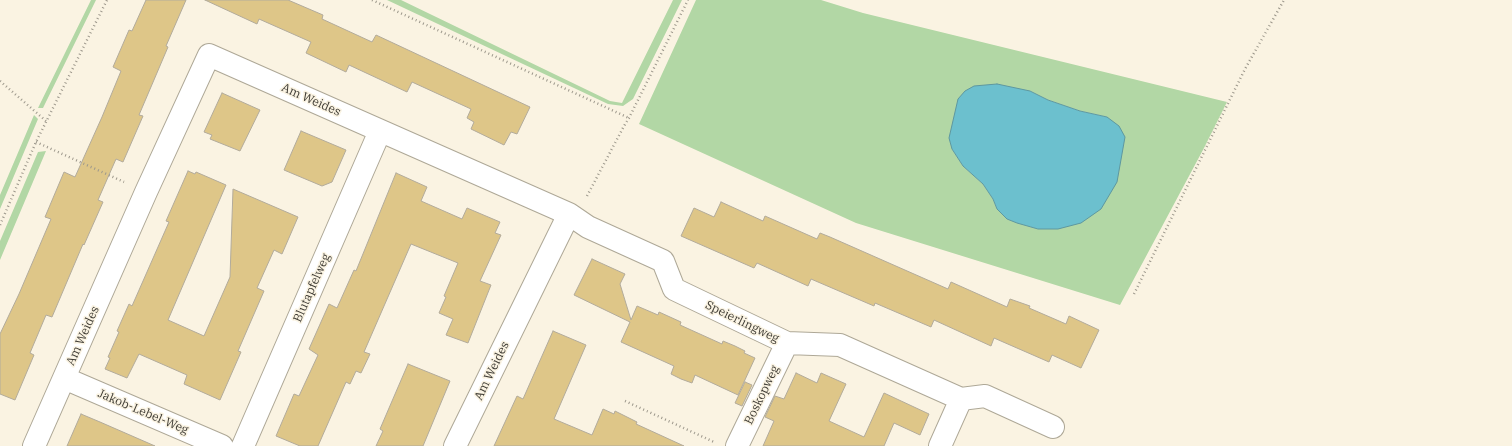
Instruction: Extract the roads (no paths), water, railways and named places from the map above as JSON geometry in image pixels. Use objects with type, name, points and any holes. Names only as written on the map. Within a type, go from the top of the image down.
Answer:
[{"type":"street","name":"Am Weides","points":[[34,446],[146,192],[209,55],[568,214],[454,446]]},
{"type":"street","name":"Blutapfelweg","points":[[243,446],[380,131]]},
{"type":"street","name":"Speierlingweg","points":[[568,214],[588,227],[663,261],[674,289],[787,343],[840,345],[961,398],[986,396],[1053,427]]},
{"type":"street","name":"Boskopweg","points":[[726,444],[787,343]]},
{"type":"street","name":"Jakob-Lebel-Weg","points":[[64,378],[222,446]]},
{"type":"street","points":[[940,446],[961,398]]},
{"type":"water","points":[[997,84],[1030,91],[1048,100],[1080,111],[1107,117],[1119,126],[1125,137],[1117,182],[1101,209],[1081,223],[1058,229],[1038,229],[1007,219],[997,209],[993,199],[983,184],[963,166],[952,149],[949,138],[958,99],[965,91],[974,86]]}]
